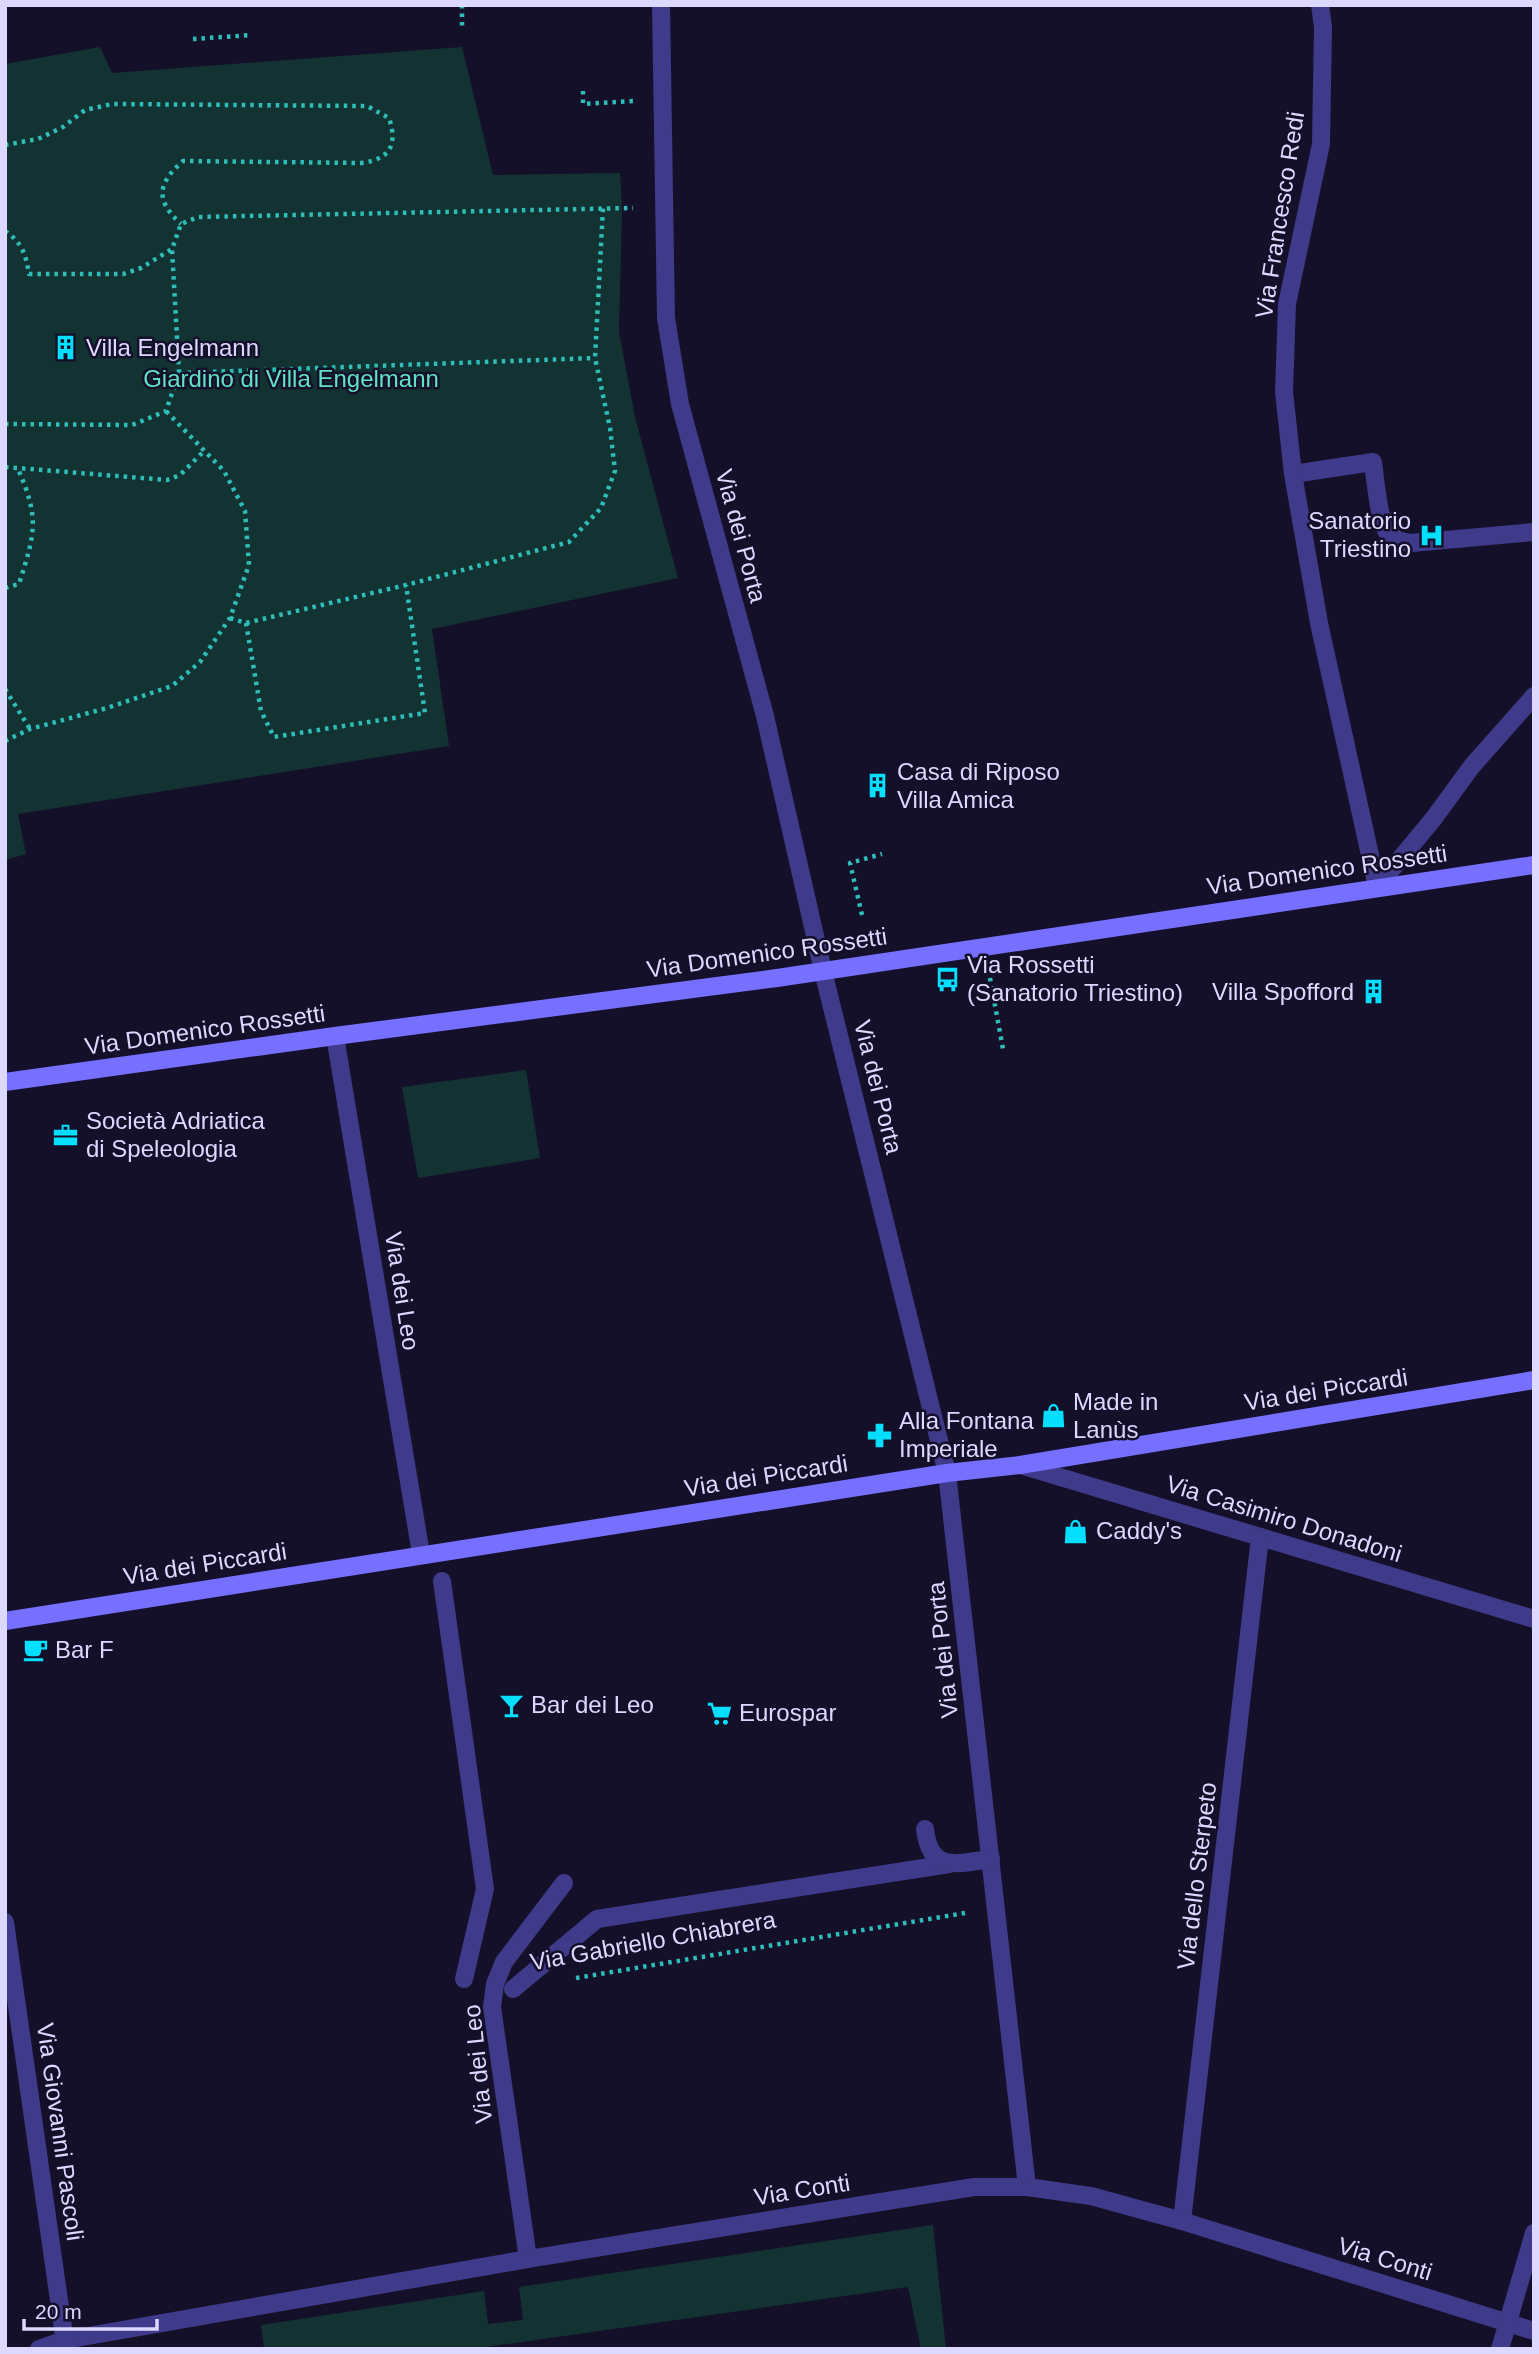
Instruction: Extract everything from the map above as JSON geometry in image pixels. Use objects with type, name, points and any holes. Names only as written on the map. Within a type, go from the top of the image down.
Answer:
[{"type":"main road","name":"Via Domenico Rossetti","points":[[5,1082],[823,971],[1534,865]]},
{"type":"main road","name":"Via dei Piccardi","points":[[5,1621],[947,1473],[1020,1465],[1534,1380]]},
{"type":"street","name":"Via dei Porta","points":[[662,5],[666,318],[680,404],[765,716],[823,971],[947,1473],[1027,2187]]},
{"type":"street","name":"Via Francesco Redi","points":[[1320,5],[1324,27],[1321,144],[1287,304],[1284,392],[1293,474],[1319,623],[1377,887]]},
{"type":"street","points":[[1293,474],[1373,462],[1384,526],[1394,538],[1402,542],[1412,544],[1534,532]]},
{"type":"street","points":[[1377,887],[1434,818],[1472,766],[1534,696]]},
{"type":"street","name":"Via dei Leo","points":[[335,1036],[421,1554]]},
{"type":"street","name":"Via Casimiro Donadoni","points":[[1020,1465],[1534,1619]]},
{"type":"street","name":"Via dello Sterpeto","points":[[1182,2221],[1260,1537]]},
{"type":"street","name":"Via dei Leo","points":[[442,1581],[485,1889],[464,1979]]},
{"type":"street","points":[[925,1829],[931,1850],[939,1860],[949,1864]]},
{"type":"street","name":"Via Gabriello Chiabrera","points":[[513,1989],[597,1919],[991,1859]]},
{"type":"street","name":"Via dei Leo","points":[[528,2259],[492,2007],[495,1984],[504,1962],[564,1884]]},
{"type":"street","name":"Via Giovanni Pascoli","points":[[5,1922],[65,2344]]},
{"type":"street","name":"Via Conti","points":[[38,2349],[528,2259],[974,2187],[1027,2187],[1091,2196],[1182,2221],[1534,2331]]},
{"type":"street","points":[[1500,2349],[1534,2233]]},
{"type":"path","points":[[462,5],[462,29]]},
{"type":"path","points":[[193,39],[252,35]]},
{"type":"path","points":[[583,91],[583,104],[641,100]]},
{"type":"path","points":[[5,145],[38,139],[63,127],[85,110],[112,104],[367,106],[389,118],[394,134],[388,153],[377,161],[183,161],[167,176],[162,192],[167,211],[181,224]]},
{"type":"path","points":[[230,618],[246,623],[569,542],[601,508],[615,471],[610,428],[594,358],[603,208]]},
{"type":"path","points":[[5,424],[132,425],[166,411],[179,373],[172,249],[181,224],[198,216],[641,208]]},
{"type":"path","points":[[5,231],[15,237],[26,254],[29,274],[123,274],[141,268],[172,249]]},
{"type":"path","points":[[179,373],[594,358]]},
{"type":"path","points":[[5,741],[30,729],[107,708],[172,686],[200,662],[230,618],[248,565],[245,511],[224,471],[166,411]]},
{"type":"path","points":[[5,467],[167,480],[180,475],[203,452]]},
{"type":"path","points":[[5,588],[19,584],[34,523],[30,496],[18,468]]},
{"type":"path","points":[[246,623],[261,711],[274,737],[425,713],[406,585]]},
{"type":"path","points":[[5,689],[30,729]]},
{"type":"path","points":[[862,915],[850,863],[882,854]]},
{"type":"path","points":[[989,968],[1003,1049]]},
{"type":"path","name":"Via Gabriello Chiabrera","points":[[569,1980],[969,1912]]},
{"type":"green space","name":"Giardino di Villa Engelmann","points":[[100,47],[112,73],[462,47],[493,175],[620,173],[622,208],[619,332],[635,417],[678,578],[432,629],[449,746],[18,814],[26,854],[5,860],[5,64]]},
{"type":"green space","points":[[526,1070],[540,1158],[418,1178],[402,1087]]},
{"type":"green space","points":[[933,2225],[946,2349],[921,2349],[908,2287],[472,2349],[264,2349],[261,2325],[484,2291],[488,2324],[523,2320],[519,2287]]},
{"type":"place","name":"Villa Engelmann","points":[[66,348]]},
{"type":"place","name":"Sanatorio Triestino","points":[[1431,535]]},
{"type":"place","name":"Casa di Riposo Villa Amica","points":[[877,786]]},
{"type":"place","name":"Via Rossetti (Sanatorio Triestino)","points":[[947,979]]},
{"type":"place","name":"Villa Spofford","points":[[1374,992]]},
{"type":"place","name":"Società Adriatica di Speleologia","points":[[66,1135]]},
{"type":"place","name":"Made in Lanùs","points":[[1053,1416]]},
{"type":"place","name":"Alla Fontana Imperiale","points":[[879,1435]]},
{"type":"place","name":"Caddy's","points":[[1076,1531]]},
{"type":"place","name":"Bar F","points":[[35,1650]]},
{"type":"place","name":"Bar dei Leo","points":[[511,1705]]},
{"type":"place","name":"Eurospar","points":[[719,1713]]}]
